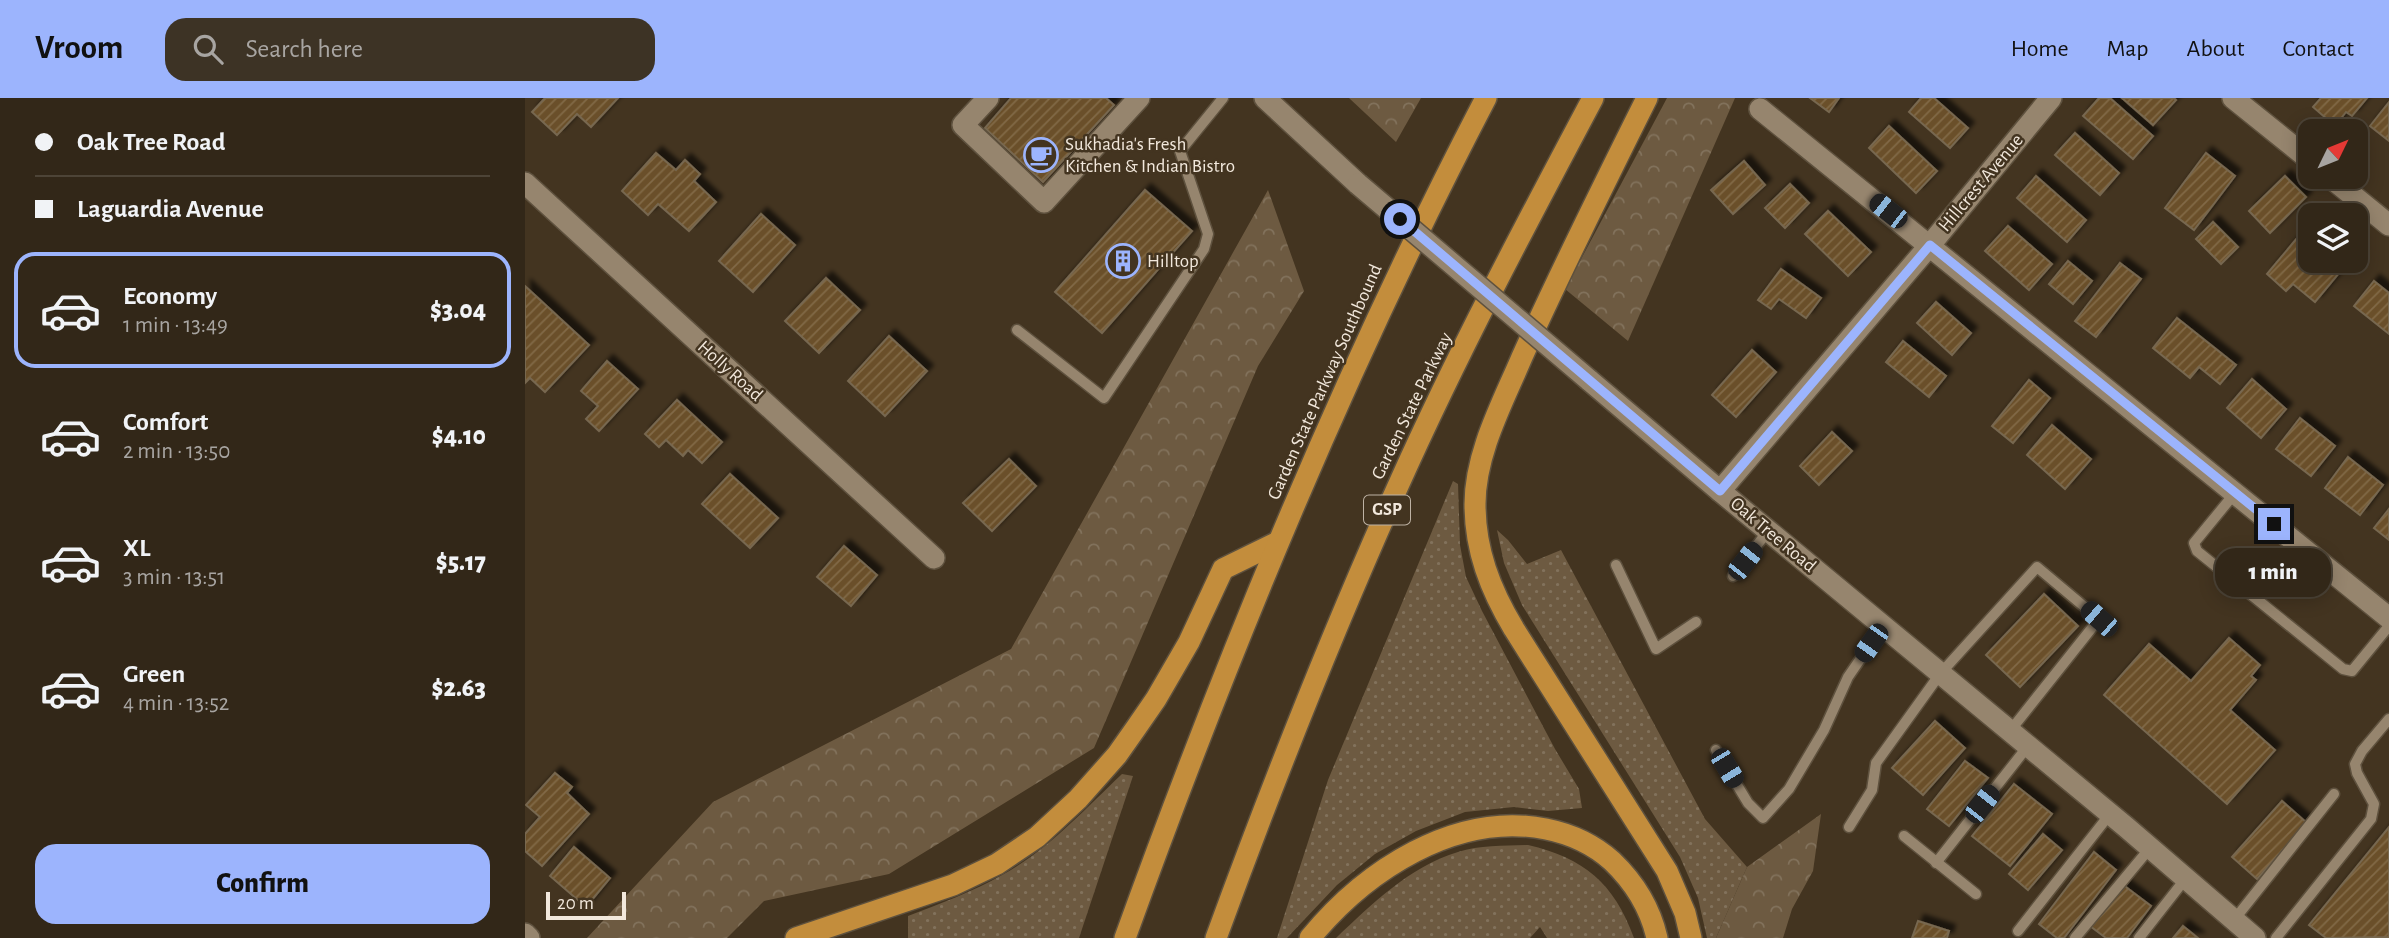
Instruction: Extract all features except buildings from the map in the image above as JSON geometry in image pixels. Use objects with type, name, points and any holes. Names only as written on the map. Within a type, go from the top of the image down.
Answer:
[{"type":"highway","name":"Garden State Parkway Southbound","points":[[1278,542],[1431,203],[1486,98]]},
{"type":"highway","name":"Garden State Parkway","points":[[1216,938],[1315,678],[1399,485],[1452,373],[1593,98]]},
{"type":"highway","points":[[1647,98],[1546,305],[1501,407],[1483,459],[1475,513],[1484,568],[1491,588],[1514,629],[1667,871],[1681,901],[1691,938]]},
{"type":"highway","points":[[796,938],[953,885],[997,864],[1037,837],[1088,789],[1136,729],[1189,642],[1223,569],[1278,542]]},
{"type":"highway","points":[[1125,938],[1193,752],[1278,542]]},
{"type":"highway","points":[[1310,938],[1353,895],[1405,857],[1425,846],[1464,833],[1520,826],[1556,831],[1574,837],[1605,856],[1631,881],[1641,896],[1657,938]]},
{"type":"street","points":[[989,98],[963,125],[1044,202],[1139,98]]},
{"type":"street","name":"Oak Tree Road","points":[[1265,98],[1358,184],[2255,938]]},
{"type":"street","name":"Hillcrest Avenue","points":[[1720,491],[2052,98]]},
{"type":"street","points":[[2233,98],[2298,150]]},
{"type":"street","points":[[1760,109],[2389,618]]},
{"type":"street","name":"Holly Road","points":[[525,183],[935,558]]},
{"type":"street","points":[[2345,189],[2389,225]]},
{"type":"street","points":[[525,934],[529,938]]},
{"type":"lane","points":[[1017,330],[1104,398],[1204,249],[1208,234],[1180,151],[1223,98]]},
{"type":"lane","points":[[2235,493],[2194,543],[2197,551],[2343,669],[2353,671],[2389,626]]},
{"type":"lane","points":[[1733,576],[1768,531]]},
{"type":"lane","points":[[1616,565],[1656,649],[1696,622]]},
{"type":"lane","points":[[1849,827],[1872,790],[1876,763],[1940,674],[2037,567],[2099,619],[2010,731]]},
{"type":"lane","points":[[1716,750],[1748,803],[1763,818],[1789,789],[1825,730],[1848,677],[1882,626]]},
{"type":"lane","points":[[2276,938],[2371,820],[2375,804],[2354,764],[2389,719]]},
{"type":"lane","points":[[1936,863],[2028,746]]},
{"type":"lane","points":[[2234,920],[2334,794]]},
{"type":"lane","points":[[2018,930],[2110,814]]},
{"type":"lane","points":[[1904,836],[1976,894]]},
{"type":"lane","points":[[2075,938],[2150,848]]},
{"type":"lane","points":[[2139,938],[2186,878]]},
{"type":"green space","points":[[1349,98],[1421,98],[1396,142]]},
{"type":"green space","points":[[1667,98],[1735,98],[1628,341],[1565,289]]},
{"type":"green space","points":[[1268,190],[1304,291],[1258,366],[1094,748],[889,874],[764,901],[727,938],[587,938],[713,802],[1011,649]]},
{"type":"green space","points":[[1453,481],[1458,484],[1460,545],[1466,577],[1555,749],[1579,789],[1582,808],[1548,811],[1514,807],[1465,812],[1416,831],[1375,854],[1337,885],[1287,938],[1277,938],[1328,780]]},
{"type":"green space","points":[[1497,530],[1527,564],[1561,550],[1705,819],[1747,867],[1716,938],[1707,938],[1698,898],[1680,857],[1522,605],[1504,563]]},
{"type":"green space","points":[[1122,774],[1133,776],[1079,938],[908,938],[908,916],[979,887],[1019,865],[1065,829]]},
{"type":"green space","points":[[1821,814],[1813,871],[1792,909],[1783,938],[1716,938],[1747,867]]},
{"type":"green space","points":[[1528,845],[1565,857],[1595,876],[1617,902],[1634,938],[1547,938],[1540,927],[1530,938],[1336,938],[1392,888],[1423,867],[1475,848]]},
{"type":"place","name":"Sukhadia's Fresh Kitchen & Indian Bistro","points":[[1041,155]]},
{"type":"place","name":"Hilltop","points":[[1123,261]]},
{"type":"route","points":[[1400,219],[1720,491],[1930,245],[2274,524]]}]
